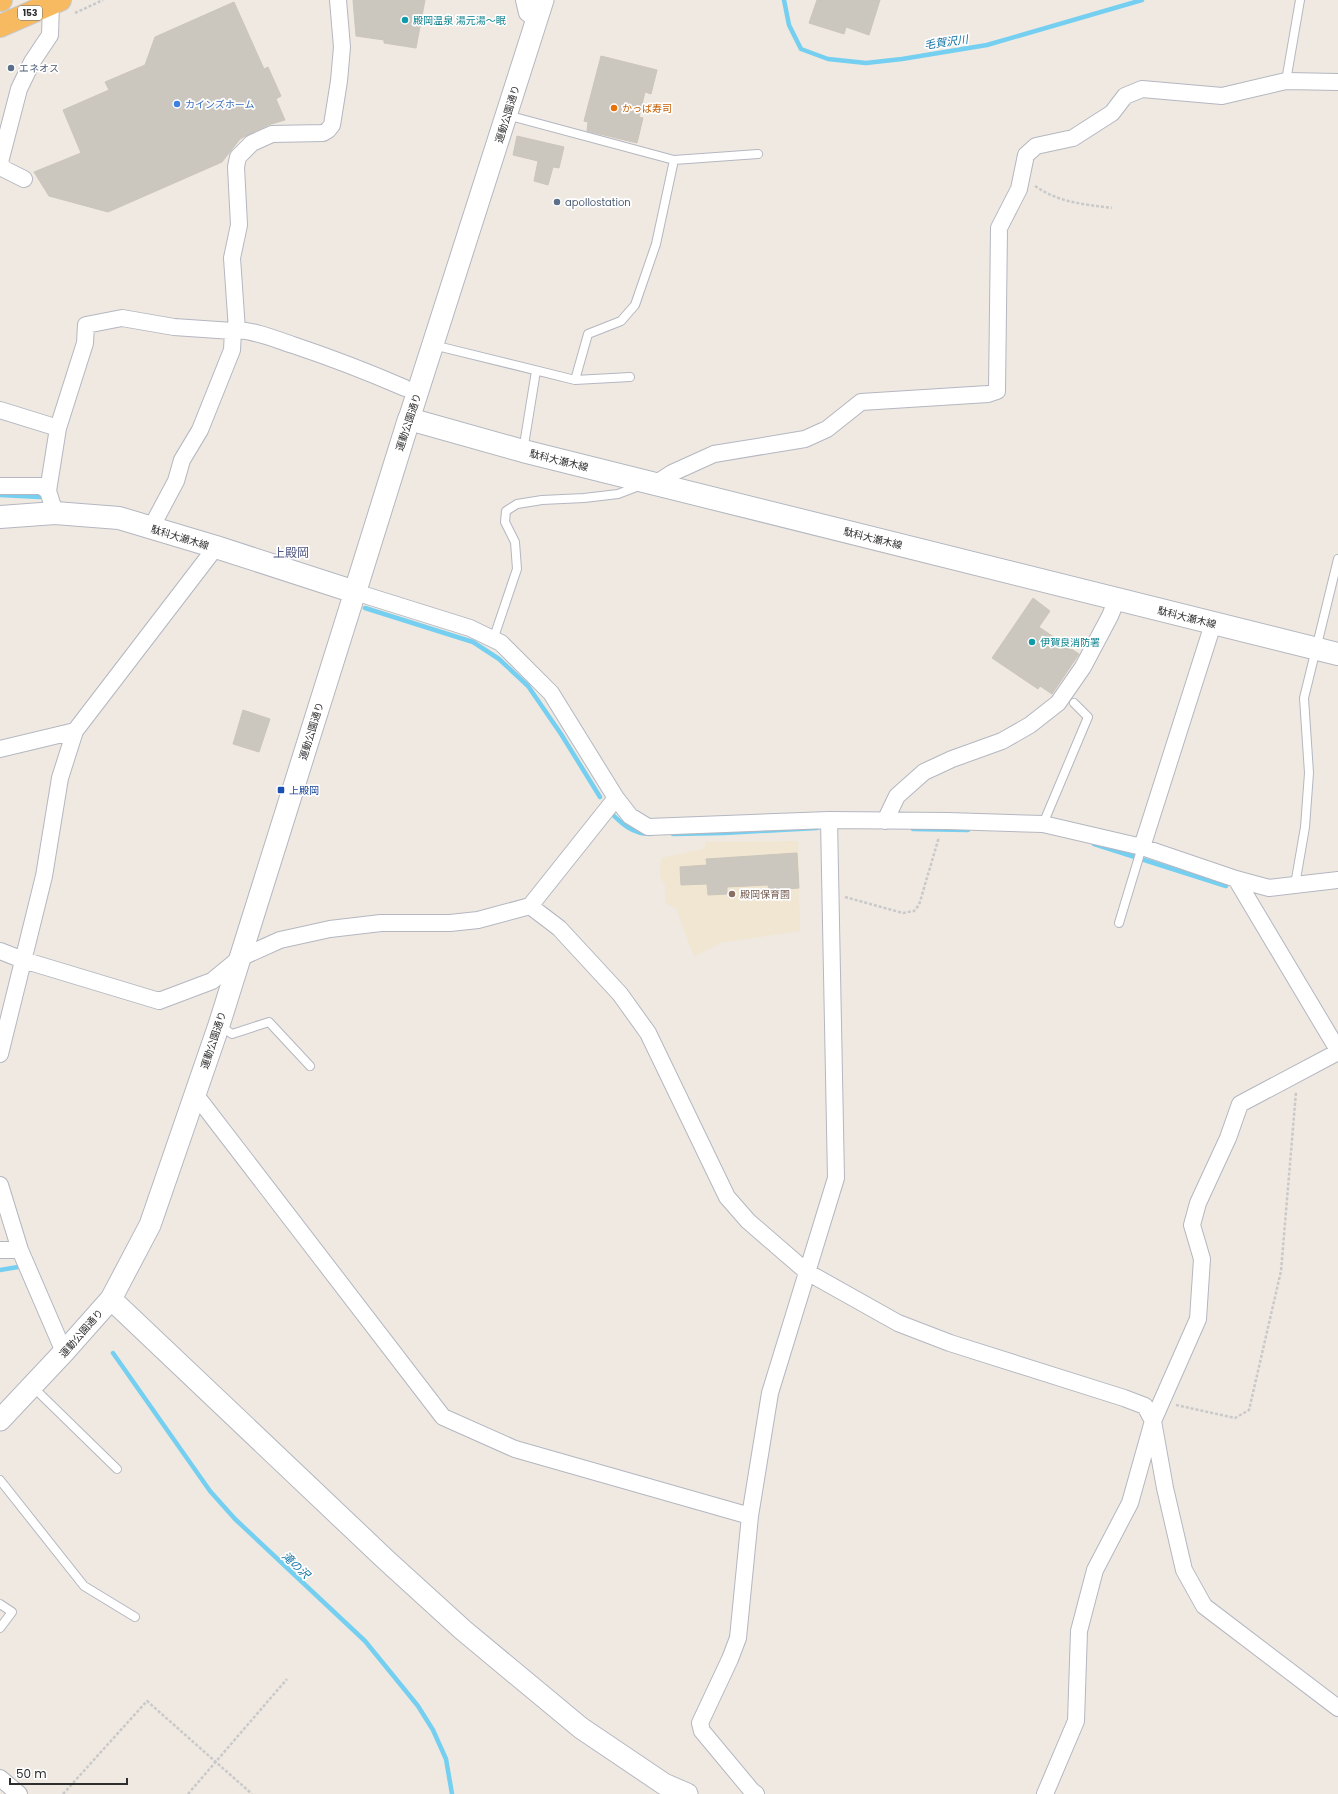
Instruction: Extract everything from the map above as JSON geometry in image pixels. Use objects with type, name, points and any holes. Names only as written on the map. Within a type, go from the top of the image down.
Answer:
[{"type":"highway","name":"153","points":[[0,26],[56,2]]},
{"type":"main road","name":"駄科大瀬木線","points":[[409,419],[523,451],[1338,654]]},
{"type":"main road","name":"運動公園通り","points":[[355,592],[409,419]]},
{"type":"main road","name":"駄科大瀬木線","points":[[0,517],[55,513],[119,518],[216,547],[355,592]]},
{"type":"street","points":[[151,528],[176,481],[182,460],[200,430],[232,350],[235,330],[232,258],[239,225],[236,167],[238,157],[252,143],[262,138],[282,133],[322,133],[328,130],[332,125],[339,81],[342,47],[338,0]]},
{"type":"street","points":[[524,0],[527,13],[536,20]]},
{"type":"street","name":"運動公園通り","points":[[409,419],[543,0]]},
{"type":"street","points":[[24,179],[4,169],[0,163],[19,89],[32,62],[50,35],[56,2]]},
{"type":"street","points":[[651,483],[714,454],[805,439],[827,429],[861,402],[988,394],[997,391],[999,228],[1019,189],[1026,155],[1036,146],[1073,138],[1112,113],[1125,96],[1142,88],[1222,96],[1286,81],[1338,82]]},
{"type":"street","points":[[55,513],[48,491],[58,428],[85,344],[86,325],[122,318],[174,327],[249,331],[347,363],[405,388]]},
{"type":"street","points":[[0,410],[58,428]]},
{"type":"street","points":[[0,486],[41,486],[48,491]]},
{"type":"street","points":[[0,1054],[44,876],[60,778],[75,731],[216,547]]},
{"type":"street","points":[[355,592],[470,628],[501,643],[551,693],[616,798],[630,816],[648,827],[829,820],[948,821],[1043,824],[1141,849],[1269,888],[1338,880]]},
{"type":"street","name":"運動公園通り","points":[[0,1420],[111,1299],[150,1225],[219,1025],[355,592]]},
{"type":"street","points":[[885,821],[897,796],[924,772],[952,759],[1002,741],[1030,724],[1058,703],[1083,667],[1110,616],[1117,599]]},
{"type":"street","points":[[1141,849],[1213,624]]},
{"type":"street","points":[[0,749],[75,731]]},
{"type":"street","points":[[0,951],[23,960],[159,1002],[212,981],[240,958],[280,940],[330,929],[381,923],[457,922],[478,920],[530,906],[616,798]]},
{"type":"street","points":[[756,1794],[702,1731],[700,1723],[730,1659],[738,1638],[750,1516],[770,1394],[836,1178],[829,820]]},
{"type":"street","points":[[1045,1794],[1076,1721],[1079,1631],[1095,1570],[1130,1503],[1153,1421],[1198,1319],[1202,1259],[1192,1225],[1198,1203],[1228,1138],[1240,1104],[1338,1051],[1236,879]]},
{"type":"street","points":[[530,906],[559,928],[620,994],[648,1033],[726,1197],[748,1221],[807,1272],[898,1323],[950,1343],[1145,1406],[1153,1421],[1165,1488],[1184,1570],[1204,1606],[1338,1708]]},
{"type":"street","points":[[195,1094],[443,1417],[515,1449],[750,1516]]},
{"type":"street","points":[[0,1185],[20,1250],[64,1352]]},
{"type":"street","points":[[0,1250],[20,1250]]},
{"type":"street","points":[[111,1299],[385,1559],[463,1630],[581,1728],[664,1784],[687,1794]]},
{"type":"street","points":[[0,1778],[19,1794]]},
{"type":"lane","points":[[1286,81],[1300,0]]},
{"type":"lane","points":[[506,114],[674,160],[758,154]]},
{"type":"lane","points":[[575,380],[588,334],[621,321],[635,305],[656,244],[674,160]]},
{"type":"lane","points":[[433,345],[575,380],[630,377]]},
{"type":"lane","points":[[523,451],[536,371]]},
{"type":"lane","points":[[493,640],[517,569],[515,542],[505,522],[506,512],[517,504],[618,494],[651,483]]},
{"type":"lane","points":[[1295,885],[1305,827],[1309,773],[1304,698],[1338,559]]},
{"type":"lane","points":[[1043,824],[1088,717],[1074,704]]},
{"type":"lane","points":[[1119,923],[1141,849]]},
{"type":"lane","points":[[219,1025],[232,1034],[269,1022],[310,1066]]},
{"type":"lane","points":[[32,1386],[117,1469]]},
{"type":"lane","points":[[0,1480],[84,1586],[135,1617]]},
{"type":"lane","points":[[0,1604],[12,1612],[0,1628]]},
{"type":"path","points":[[1024,165],[1031,184],[1049,195],[1069,202],[1112,208]]},
{"type":"path","points":[[830,894],[903,913],[914,911],[919,906],[940,835]]},
{"type":"path","points":[[1162,1402],[1235,1418],[1249,1410],[1281,1271],[1298,1073]]},
{"type":"path","points":[[188,1794],[287,1679]]},
{"type":"path","points":[[64,1794],[146,1701],[252,1794]]},
{"type":"shaded area","name":"殿岡保育園","points":[[798,841],[800,931],[720,943],[694,957],[676,908],[665,903],[665,885],[660,876],[661,858],[702,849],[705,847],[706,842]]},
{"type":"building","points":[[353,0],[425,0],[416,48],[384,43],[384,40],[356,36]]},
{"type":"building","points":[[817,0],[880,0],[869,35],[846,27],[844,34],[809,23]]},
{"type":"building","name":"カインズホーム","points":[[234,2],[264,69],[268,67],[281,96],[276,99],[285,120],[268,125],[240,139],[222,162],[108,212],[49,196],[34,172],[81,153],[63,110],[109,90],[105,82],[145,65],[155,37]]},
{"type":"building","name":"かっぱ寿司","points":[[601,56],[657,70],[651,94],[645,92],[639,117],[643,118],[637,143],[587,131],[588,122],[584,121]]},
{"type":"building","points":[[517,136],[564,147],[559,168],[553,167],[548,185],[534,181],[538,161],[513,155]]},
{"type":"building","name":"伊賀良消防署","points":[[1033,598],[1050,611],[1039,627],[1079,654],[1052,694],[1040,686],[1038,689],[992,658]]},
{"type":"building","points":[[243,710],[270,719],[259,752],[233,744]]},
{"type":"building","points":[[797,853],[799,888],[769,890],[768,885],[727,887],[727,894],[708,895],[707,884],[681,885],[680,867],[707,865],[706,859]]},
{"type":"waterway","name":"毛賀沢川","points":[[784,0],[789,25],[801,49],[828,59],[866,63],[902,59],[987,45],[1142,0]]},
{"type":"waterway","points":[[0,495],[40,497]]},
{"type":"waterway","points":[[365,608],[473,642],[499,659],[528,686],[561,734],[600,797]]},
{"type":"waterway","points":[[611,813],[633,830],[644,834],[650,834]]},
{"type":"waterway","points":[[673,834],[817,828]]},
{"type":"waterway","points":[[913,829],[968,830]]},
{"type":"waterway","points":[[1094,844],[1226,886]]},
{"type":"waterway","name":"滝の沢","points":[[0,1270],[18,1267]]},
{"type":"waterway","name":"滝の沢","points":[[113,1353],[210,1491],[235,1519],[365,1641],[418,1706],[433,1730],[446,1759],[452,1794]]},
{"type":"place","name":"殿岡温泉 湯元湯～眠","points":[[405,20]]},
{"type":"place","name":"エネオス","points":[[11,68]]},
{"type":"place","name":"カインズホーム","points":[[177,104]]},
{"type":"place","name":"かっぱ寿司","points":[[614,108]]},
{"type":"place","name":"apollostation","points":[[557,202]]},
{"type":"place","name":"伊賀良消防署","points":[[1032,642]]},
{"type":"place","name":"上殿岡","points":[[281,790]]},
{"type":"place","name":"殿岡保育園","points":[[732,894]]},
{"type":"district","name":"上殿岡","points":[[291,553]]}]
